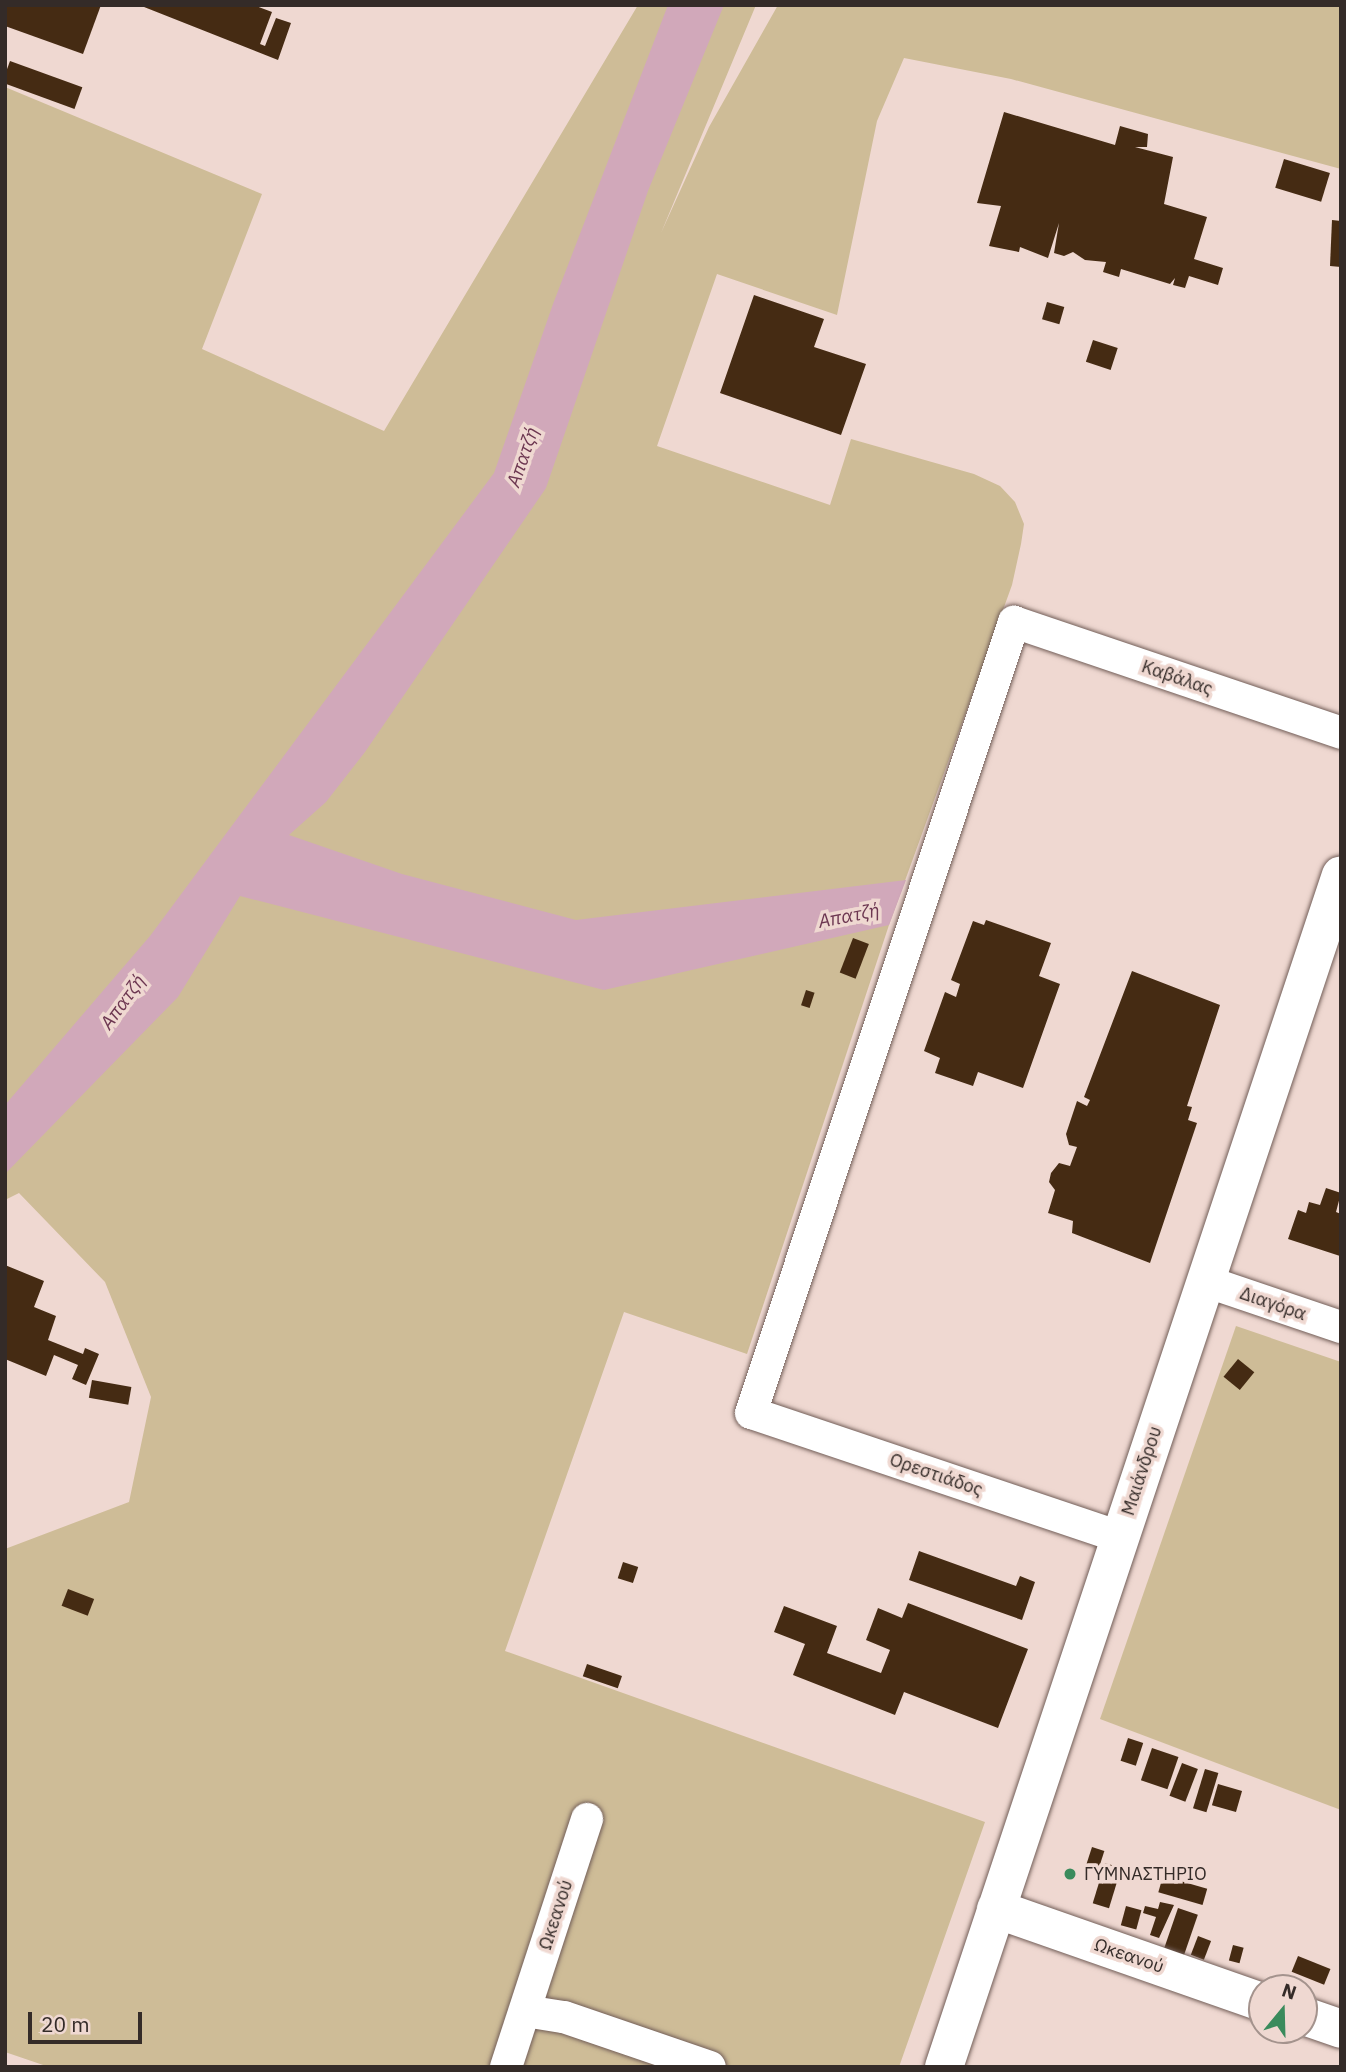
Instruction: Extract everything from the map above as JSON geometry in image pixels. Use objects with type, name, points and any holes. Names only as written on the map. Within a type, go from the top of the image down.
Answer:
[{"type":"main road","name":"Μαιάνδρου","points":[[944,2067],[1341,875]]},
{"type":"main road","name":"Ωκεανού","points":[[996,1909],[1248,1997]]},
{"type":"main road","points":[[1318,2021],[1341,2029]]},
{"type":"street","name":"Καβάλας","points":[[751,1413],[1014,622],[1341,733]]},
{"type":"street","name":"Διαγόρα","points":[[1205,1281],[1341,1327]]},
{"type":"street","name":"Ορεστιάδος","points":[[751,1413],[1120,1537]]},
{"type":"street","name":"Ωκεανού","points":[[506,2067],[587,1819]]},
{"type":"street","points":[[525,2011],[564,2017],[710,2067]]},
{"type":"shaded area","points":[[638,5],[756,5],[661,233],[709,127],[778,5],[1341,5],[1341,169],[1011,79],[904,58],[877,121],[837,315],[717,274],[657,446],[830,505],[851,439],[974,474],[1000,486],[1015,502],[1024,524],[1012,585],[889,925],[747,1354],[624,1312],[505,1651],[985,1822],[899,2067],[49,2067],[5,2052],[5,1549],[129,1502],[151,1397],[105,1282],[19,1193],[5,1200],[5,87],[262,194],[202,349],[384,431]]},
{"type":"shaded area","points":[[1236,1326],[1341,1362],[1341,1810],[1100,1719]]},
{"type":"water","name":"Απατζή","points":[[668,5],[724,5],[648,191],[546,488],[365,752],[326,802],[289,835],[402,874],[576,920],[906,880],[889,925],[604,990],[240,896],[178,997],[5,1174],[5,1105],[150,936],[494,473],[553,304]]},
{"type":"building","points":[[5,5],[101,5],[83,54],[5,26]]},
{"type":"building","points":[[139,5],[253,5],[272,12],[260,44],[265,46],[276,18],[291,23],[278,60]]},
{"type":"building","points":[[10,61],[82,87],[74,109],[5,84]]},
{"type":"building","points":[[1004,112],[1115,145],[1120,126],[1148,134],[1147,147],[1135,147],[1173,157],[1164,204],[1207,217],[1194,259],[1223,268],[1218,285],[1189,276],[1185,288],[1173,285],[1175,278],[1170,284],[1121,269],[1119,277],[1103,272],[1106,262],[1085,260],[1073,252],[1064,256],[1054,253],[1059,223],[1048,258],[1020,247],[1019,252],[989,246],[1001,206],[977,203]]},
{"type":"building","points":[[1284,159],[1330,173],[1321,202],[1275,188]]},
{"type":"building","points":[[1332,220],[1341,221],[1341,267],[1330,266]]},
{"type":"building","points":[[754,295],[824,319],[814,347],[866,364],[841,435],[720,393]]},
{"type":"building","points":[[1047,302],[1064,307],[1059,324],[1042,319]]},
{"type":"building","points":[[1093,340],[1118,348],[1111,370],[1086,362]]},
{"type":"building","points":[[986,920],[1051,943],[1039,976],[1060,984],[1023,1088],[978,1072],[973,1086],[935,1073],[940,1058],[924,1051],[945,992],[956,997],[960,984],[951,980],[973,921],[984,925]]},
{"type":"building","points":[[853,938],[869,944],[856,979],[840,973]]},
{"type":"building","points":[[1132,971],[1220,1005],[1187,1106],[1192,1107],[1188,1120],[1197,1123],[1150,1263],[1072,1233],[1073,1221],[1048,1213],[1055,1190],[1049,1182],[1051,1173],[1059,1163],[1070,1166],[1077,1147],[1069,1145],[1066,1134],[1077,1101],[1087,1106],[1090,1100],[1084,1097]]},
{"type":"building","points":[[806,990],[815,993],[810,1008],[801,1005]]},
{"type":"building","points":[[1326,1188],[1341,1193],[1336,1212],[1341,1214],[1340,1256],[1288,1239],[1298,1210],[1306,1213],[1309,1202],[1320,1205]]},
{"type":"building","points":[[5,1265],[44,1281],[34,1307],[56,1316],[48,1340],[83,1354],[85,1348],[99,1354],[86,1385],[72,1379],[78,1365],[54,1355],[46,1376],[5,1359]]},
{"type":"building","points":[[1238,1359],[1254,1372],[1240,1390],[1224,1377]]},
{"type":"building","points":[[92,1380],[131,1387],[128,1405],[89,1398]]},
{"type":"building","points":[[919,1551],[1016,1586],[1020,1576],[1035,1582],[1022,1620],[909,1580]]},
{"type":"building","points":[[623,1562],[638,1567],[633,1583],[618,1578]]},
{"type":"building","points":[[68,1589],[94,1599],[88,1616],[62,1606]]},
{"type":"building","points":[[908,1603],[1028,1649],[998,1728],[904,1692],[895,1715],[793,1675],[805,1644],[774,1632],[784,1606],[837,1626],[827,1653],[881,1673],[890,1650],[866,1640],[878,1608],[902,1618]]},
{"type":"building","points":[[587,1664],[622,1676],[618,1688],[583,1676]]},
{"type":"building","points":[[1128,1738],[1143,1743],[1136,1766],[1121,1761]]},
{"type":"building","points":[[1152,1748],[1178,1757],[1167,1789],[1141,1780]]},
{"type":"building","points":[[1182,1763],[1198,1769],[1185,1802],[1169,1796]]},
{"type":"building","points":[[1205,1769],[1218,1773],[1206,1812],[1193,1808]]},
{"type":"building","points":[[1218,1784],[1242,1791],[1236,1812],[1212,1805]]},
{"type":"building","points":[[1092,1847],[1104,1851],[1098,1872],[1085,1868]]},
{"type":"building","points":[[1105,1863],[1121,1868],[1109,1908],[1093,1903]]},
{"type":"building","points":[[1163,1876],[1207,1889],[1203,1905],[1158,1892]]},
{"type":"building","points":[[1160,1902],[1174,1905],[1159,1938],[1150,1935],[1156,1917],[1143,1913],[1145,1906],[1158,1909]]},
{"type":"building","points":[[1126,1906],[1141,1910],[1136,1929],[1121,1925]]},
{"type":"building","points":[[1178,1908],[1198,1915],[1182,1960],[1162,1953]]},
{"type":"building","points":[[1198,1936],[1211,1941],[1204,1960],[1191,1955]]},
{"type":"building","points":[[1233,1945],[1244,1948],[1239,1963],[1229,1960]]},
{"type":"building","points":[[1298,1956],[1330,1969],[1324,1985],[1318,1982],[1318,1974],[1292,1972]]},
{"type":"place","name":"ΓΥΜΝΑΣΤΗΡΙΟ","points":[[1070,1874]]}]
